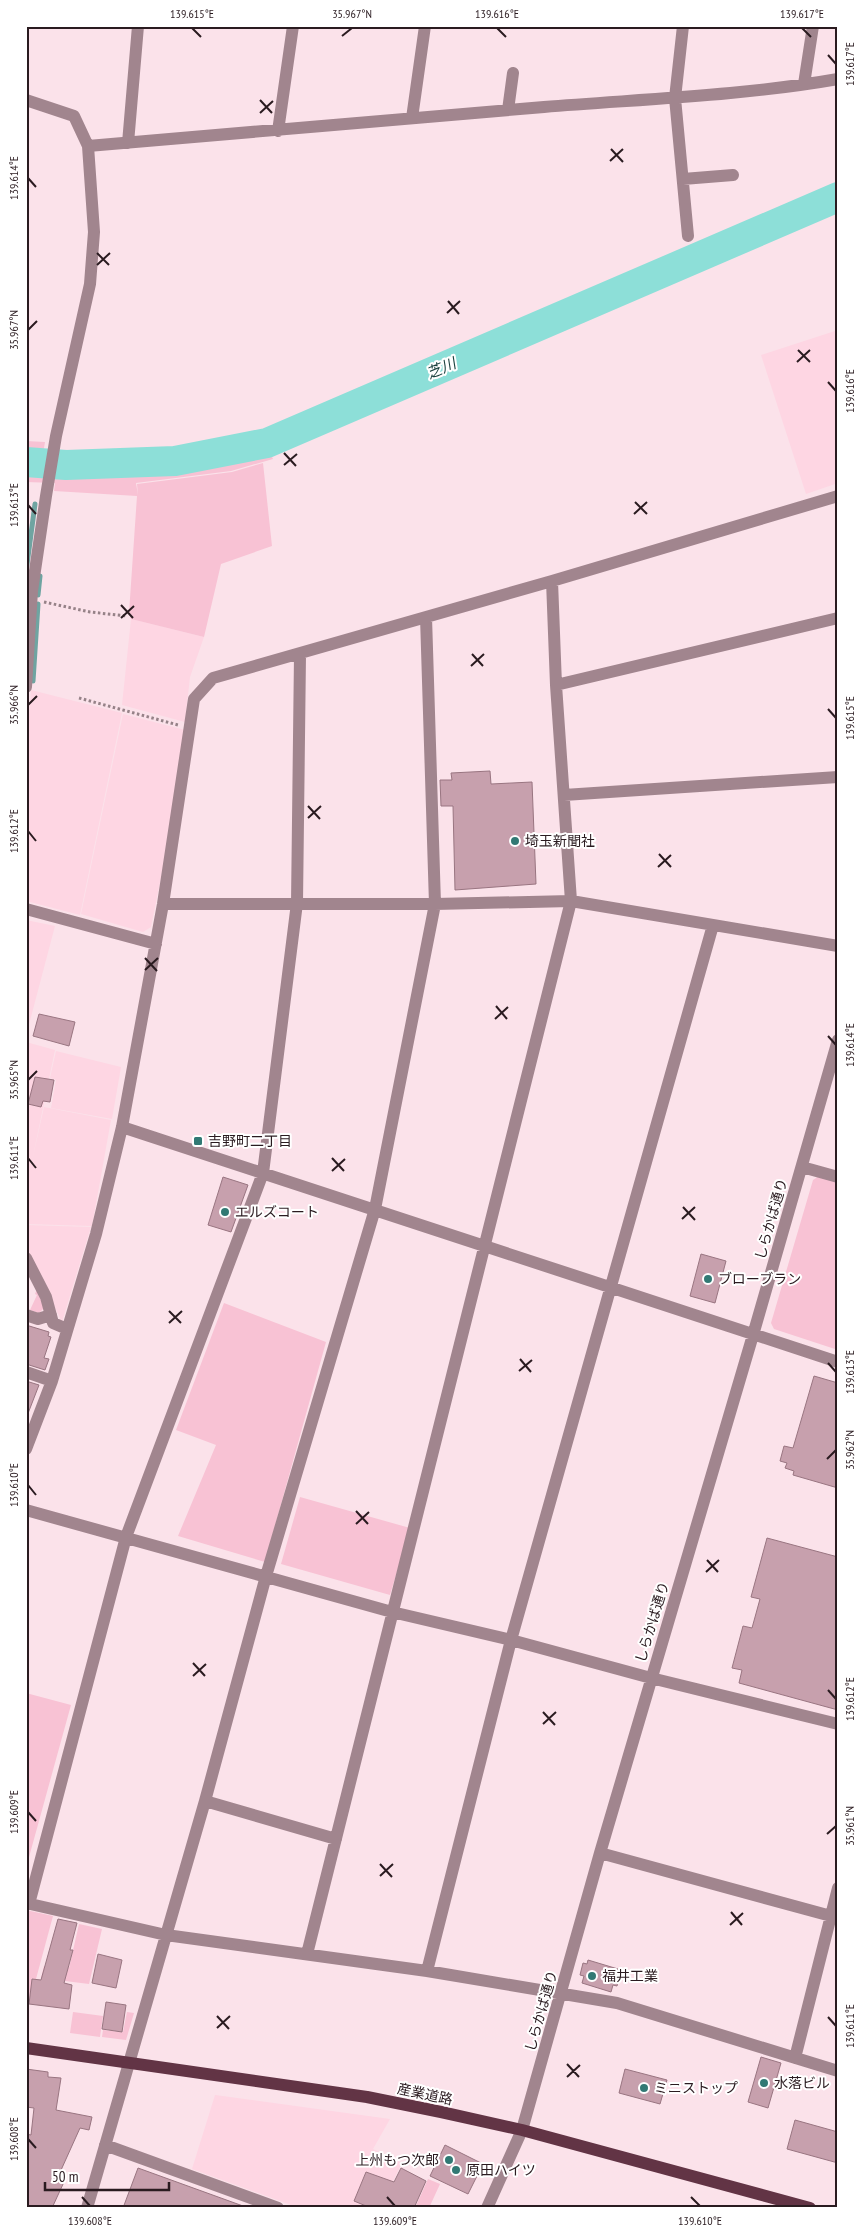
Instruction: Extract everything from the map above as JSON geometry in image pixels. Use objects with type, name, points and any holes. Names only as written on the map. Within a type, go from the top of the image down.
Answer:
[{"type":"main road","name":"産業道路","points":[[26,2048],[367,2097],[522,2130],[810,2208]]},
{"type":"street","points":[[128,143],[138,26]]},
{"type":"street","points":[[278,131],[293,26]]},
{"type":"street","points":[[412,118],[425,26]]},
{"type":"street","points":[[683,26],[675,98],[688,236]]},
{"type":"street","points":[[804,84],[813,26]]},
{"type":"street","points":[[508,110],[513,73]]},
{"type":"street","points":[[88,146],[508,110],[675,98],[804,84],[838,78]]},
{"type":"street","points":[[26,100],[74,116],[88,146],[94,232],[90,284],[56,436],[48,485],[32,599],[26,687]]},
{"type":"street","points":[[683,179],[733,175]]},
{"type":"street","points":[[28,1441],[52,1382],[96,1234],[122,1127],[163,904],[188,728],[194,699],[213,678],[552,581],[838,496]]},
{"type":"street","points":[[307,1954],[571,901],[556,685],[552,581]]},
{"type":"street","points":[[87,2208],[205,1800],[266,1576],[375,1209],[435,904],[426,617]]},
{"type":"street","points":[[556,685],[838,618]]},
{"type":"street","points":[[300,654],[297,904],[263,1173],[126,1537],[28,1904],[166,1934],[427,1971],[617,2003],[838,2071]]},
{"type":"street","points":[[564,795],[838,777]]},
{"type":"street","points":[[163,904],[435,904],[571,901],[838,946]]},
{"type":"street","points":[[26,909],[156,944]]},
{"type":"street","points":[[427,1971],[511,1640],[713,926]]},
{"type":"street","name":"しらかば通り","points":[[487,2208],[522,2130],[562,1995],[600,1853],[838,1040]]},
{"type":"street","points":[[122,1127],[838,1362]]},
{"type":"street","points":[[802,1166],[838,1178]]},
{"type":"street","points":[[26,1258],[46,1297],[53,1324],[67,1329]]},
{"type":"street","points":[[26,1315],[38,1319],[51,1315]]},
{"type":"street","points":[[26,1372],[52,1382]]},
{"type":"street","points":[[26,1510],[392,1612],[511,1640],[651,1678],[838,1724]]},
{"type":"street","points":[[205,1800],[336,1839]]},
{"type":"street","points":[[600,1853],[831,1916]]},
{"type":"street","points":[[795,2058],[838,1888]]},
{"type":"street","points":[[105,2146],[278,2208]]},
{"type":"path","points":[[32,599],[90,612],[127,616]]},
{"type":"path","points":[[79,698],[188,728]]},
{"type":"shaded area","points":[[838,330],[838,483],[806,494],[761,355]]},
{"type":"shaded area","points":[[26,441],[45,442],[42,460],[26,458]]},
{"type":"shaded area","points":[[267,446],[273,459],[231,471],[136,483],[138,495],[137,484],[232,472],[263,463],[272,546],[221,564],[204,637],[131,619],[129,613],[137,496],[54,491],[55,483],[26,482],[26,464],[77,469],[172,466],[233,458]]},
{"type":"shaded area","points":[[131,619],[204,637],[190,677],[185,722],[122,705]]},
{"type":"shaded area","points":[[31,690],[122,713],[80,915],[26,901],[26,752]]},
{"type":"shaded area","points":[[123,714],[185,730],[169,838],[151,927],[143,932],[81,914]]},
{"type":"shaded area","points":[[26,920],[55,926],[26,1036]]},
{"type":"shaded area","points":[[26,1042],[55,1050],[32,1161],[44,1107],[111,1120],[92,1226],[26,1224]]},
{"type":"shaded area","points":[[56,1051],[121,1067],[112,1119],[51,1108],[56,1080],[50,1078]]},
{"type":"shaded area","points":[[819,1176],[838,1182],[838,1350],[774,1329],[771,1323],[813,1180]]},
{"type":"shaded area","points":[[26,1225],[91,1227],[62,1322],[26,1249]]},
{"type":"shaded area","points":[[37,1289],[44,1308],[39,1313],[30,1310],[37,1295],[35,1294]]},
{"type":"shaded area","points":[[224,1303],[326,1342],[265,1562],[178,1536],[216,1445],[176,1430]]},
{"type":"shaded area","points":[[300,1497],[410,1528],[390,1595],[281,1564]]},
{"type":"shaded area","points":[[26,1693],[71,1705],[26,1868]]},
{"type":"shaded area","points":[[26,1910],[53,1916],[26,2016]]},
{"type":"shaded area","points":[[79,1924],[102,1929],[89,1984],[41,1978],[44,1966],[65,1971],[66,1967],[69,1968]]},
{"type":"shaded area","points":[[73,2012],[103,2016],[100,2037],[70,2033]]},
{"type":"shaded area","points":[[127,2012],[134,2013],[126,2040],[102,2037],[103,2030],[123,2032]]},
{"type":"shaded area","points":[[215,2095],[390,2119],[373,2149],[402,2163],[380,2208],[299,2208],[192,2169]]},
{"type":"shaded area","points":[[428,2179],[440,2184],[429,2208],[415,2208]]},
{"type":"building","points":[[490,771],[491,784],[532,782],[536,884],[455,890],[453,806],[441,806],[440,780],[452,780],[451,773]]},
{"type":"building","points":[[39,1014],[75,1022],[69,1046],[33,1036]]},
{"type":"building","points":[[35,1077],[54,1080],[50,1102],[43,1101],[41,1107],[28,1104]]},
{"type":"building","name":"エルズコート","points":[[223,1177],[248,1185],[231,1232],[208,1225]]},
{"type":"building","name":"ブローブラン","points":[[701,1254],[726,1261],[715,1303],[690,1296]]},
{"type":"building","points":[[26,1325],[49,1332],[48,1336],[51,1337],[44,1358],[49,1359],[45,1370],[26,1364]]},
{"type":"building","points":[[814,1376],[838,1383],[838,1488],[793,1475],[794,1471],[785,1468],[787,1463],[780,1461],[784,1446],[793,1448]]},
{"type":"building","points":[[26,1381],[39,1385],[27,1416],[26,1416]]},
{"type":"building","points":[[767,1538],[838,1557],[838,1710],[739,1683],[742,1670],[732,1668],[743,1626],[752,1628],[760,1599],[751,1597]]},
{"type":"building","points":[[58,1919],[77,1923],[70,1950],[73,1950],[64,1983],[72,1985],[69,2009],[29,2004],[32,1979],[41,1980]]},
{"type":"building","points":[[98,1954],[122,1960],[116,1988],[92,1983]]},
{"type":"building","points":[[588,1960],[618,1969],[617,1973],[621,1974],[617,1986],[613,1985],[611,1992],[582,1983],[584,1976],[580,1975],[583,1963],[587,1964]]},
{"type":"building","points":[[106,2002],[126,2005],[122,2032],[102,2029]]},
{"type":"building","name":"水落ビル","points":[[761,2057],[781,2063],[768,2108],[748,2102]]},
{"type":"building","points":[[26,2069],[48,2072],[48,2077],[61,2078],[56,2110],[92,2117],[89,2130],[80,2128],[57,2179],[64,2182],[52,2208],[26,2208],[26,2134],[31,2135],[34,2108],[26,2107]]},
{"type":"building","points":[[625,2069],[667,2080],[660,2104],[619,2093]]},
{"type":"building","points":[[795,2120],[838,2132],[838,2163],[787,2149]]},
{"type":"building","name":"原田ハイツ","points":[[445,2145],[483,2164],[468,2194],[430,2176]]},
{"type":"building","points":[[138,2168],[243,2206],[243,2208],[123,2208]]},
{"type":"building","points":[[401,2168],[426,2181],[414,2208],[371,2208],[354,2201],[366,2172],[394,2182]]},
{"type":"waterway","name":"芝川","points":[[26,462],[66,465],[175,461],[267,443],[838,197]]},
{"type":"waterway","points":[[26,572],[35,504]]},
{"type":"waterway","points":[[38,595],[40,576]]},
{"type":"waterway","points":[[33,681],[38,604]]},
{"type":"place","name":"埼玉新聞社","points":[[515,841]]},
{"type":"place","name":"吉野町二丁目","points":[[198,1141]]},
{"type":"place","name":"エルズコート","points":[[225,1212]]},
{"type":"place","name":"ブローブラン","points":[[708,1279]]},
{"type":"place","name":"福井工業","points":[[592,1976]]},
{"type":"place","name":"水落ビル","points":[[764,2083]]},
{"type":"place","name":"ミニストップ","points":[[644,2088]]},
{"type":"place","name":"上州もつ次郎","points":[[449,2160]]},
{"type":"place","name":"原田ハイツ","points":[[456,2170]]}]
